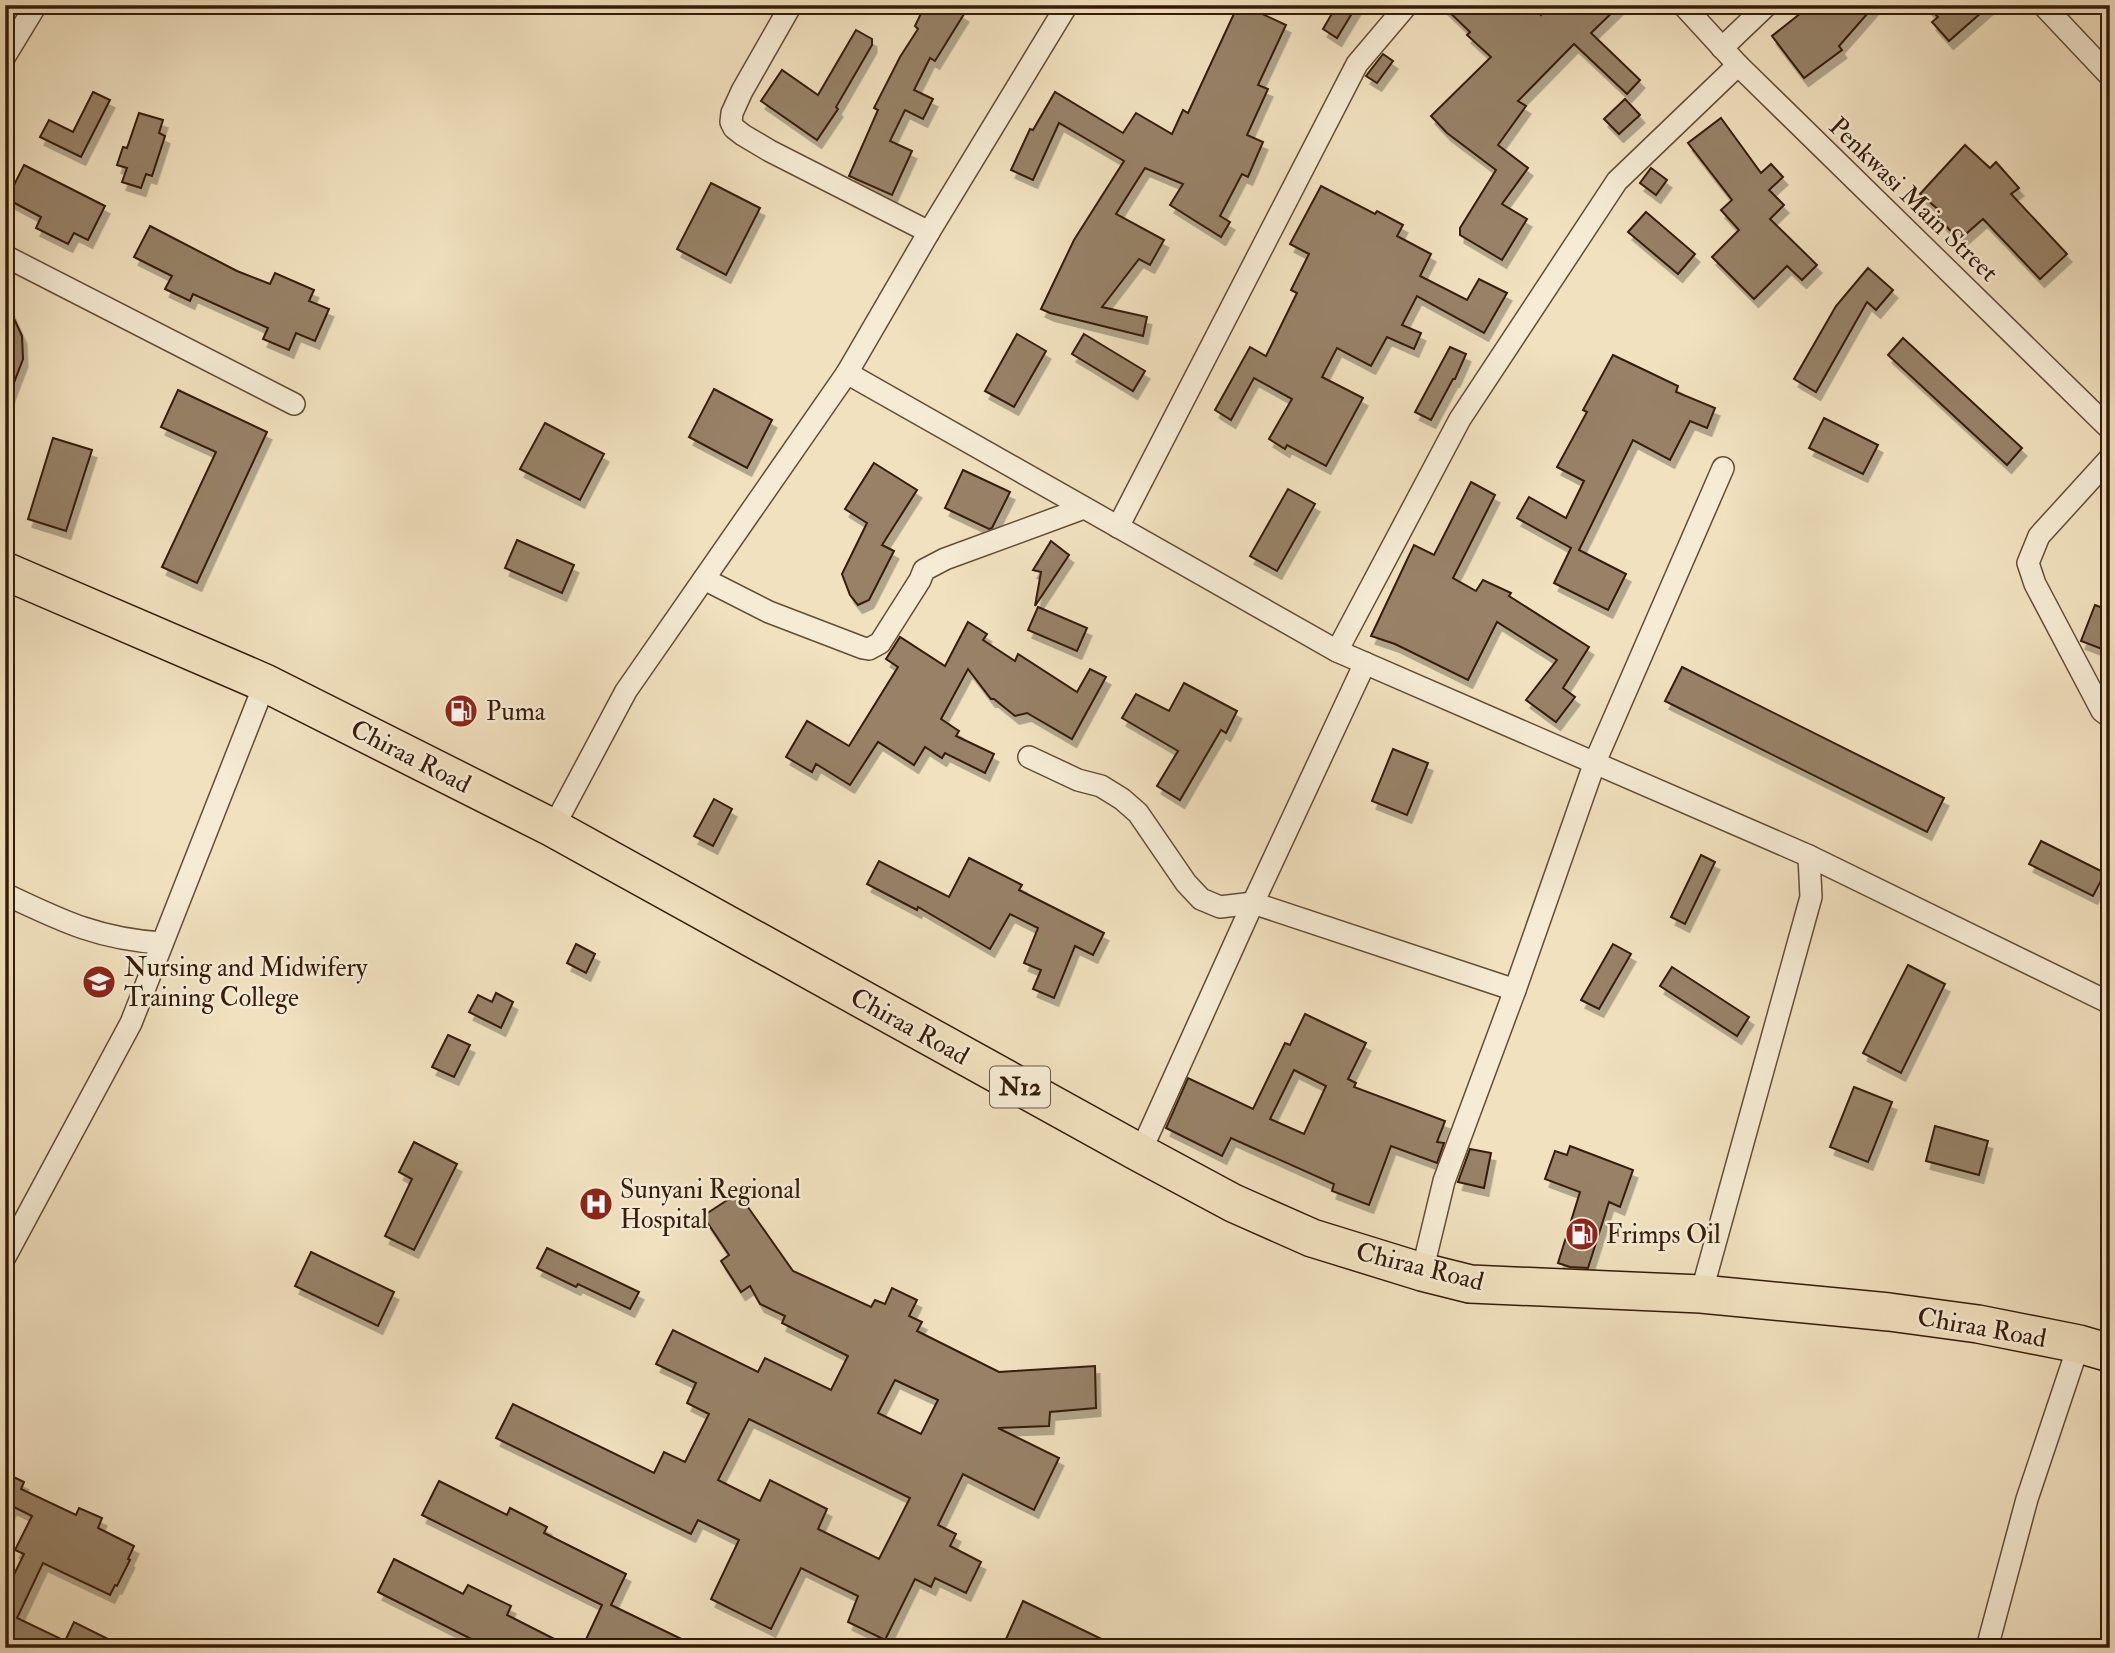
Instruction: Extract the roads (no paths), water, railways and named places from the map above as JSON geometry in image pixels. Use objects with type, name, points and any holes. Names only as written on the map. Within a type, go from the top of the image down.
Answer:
[{"type":"highway","name":"Chiraa Road","points":[[5,571],[265,683],[553,828],[1140,1153],[1233,1203],[1312,1238],[1470,1284],[1701,1294],[1889,1312],[1978,1324],[2094,1349]]},
{"type":"street","points":[[5,56],[36,5]]},
{"type":"street","points":[[791,5],[742,91],[732,113],[731,122],[734,128],[770,151],[929,232]]},
{"type":"street","points":[[553,828],[626,691],[847,373],[1067,5]]},
{"type":"street","points":[[1118,527],[1357,64],[1407,5]]},
{"type":"street","name":"Penkwasi Main Street","points":[[1683,5],[1738,65],[2110,429]]},
{"type":"street","points":[[1722,48],[1767,5]]},
{"type":"street","points":[[2043,5],[2110,76]]},
{"type":"street","points":[[1337,651],[1460,419],[1617,181],[1738,65]]},
{"type":"street","points":[[5,256],[294,404]]},
{"type":"street","points":[[847,373],[1337,651],[1809,856],[2110,1003]]},
{"type":"street","points":[[2110,458],[2039,536],[2028,563],[2035,584],[2102,711],[2110,717]]},
{"type":"street","points":[[1422,1272],[1444,1181],[1595,762],[1723,468]]},
{"type":"street","points":[[704,579],[769,612],[869,649],[880,643],[924,570],[945,559],[1084,508]]},
{"type":"street","points":[[1140,1153],[1365,663]]},
{"type":"street","points":[[5,1257],[131,1023],[265,683]]},
{"type":"street","points":[[1029,757],[1078,780],[1101,786],[1122,799],[1138,813],[1186,883],[1201,899],[1220,906],[1253,902],[1515,990]]},
{"type":"street","points":[[1701,1294],[1811,897],[1809,856]]},
{"type":"street","points":[[5,894],[90,932],[133,941],[162,943]]},
{"type":"street","points":[[1987,1648],[2027,1499],[2094,1349]]},
{"type":"place","name":"Puma","points":[[461,711]]},
{"type":"place","name":"Nursing and Midwifery Training College","points":[[99,982]]},
{"type":"place","name":"Sunyani Regional Hospital","points":[[596,1204]]},
{"type":"place","name":"Frimps Oil","points":[[1582,1234]]}]
